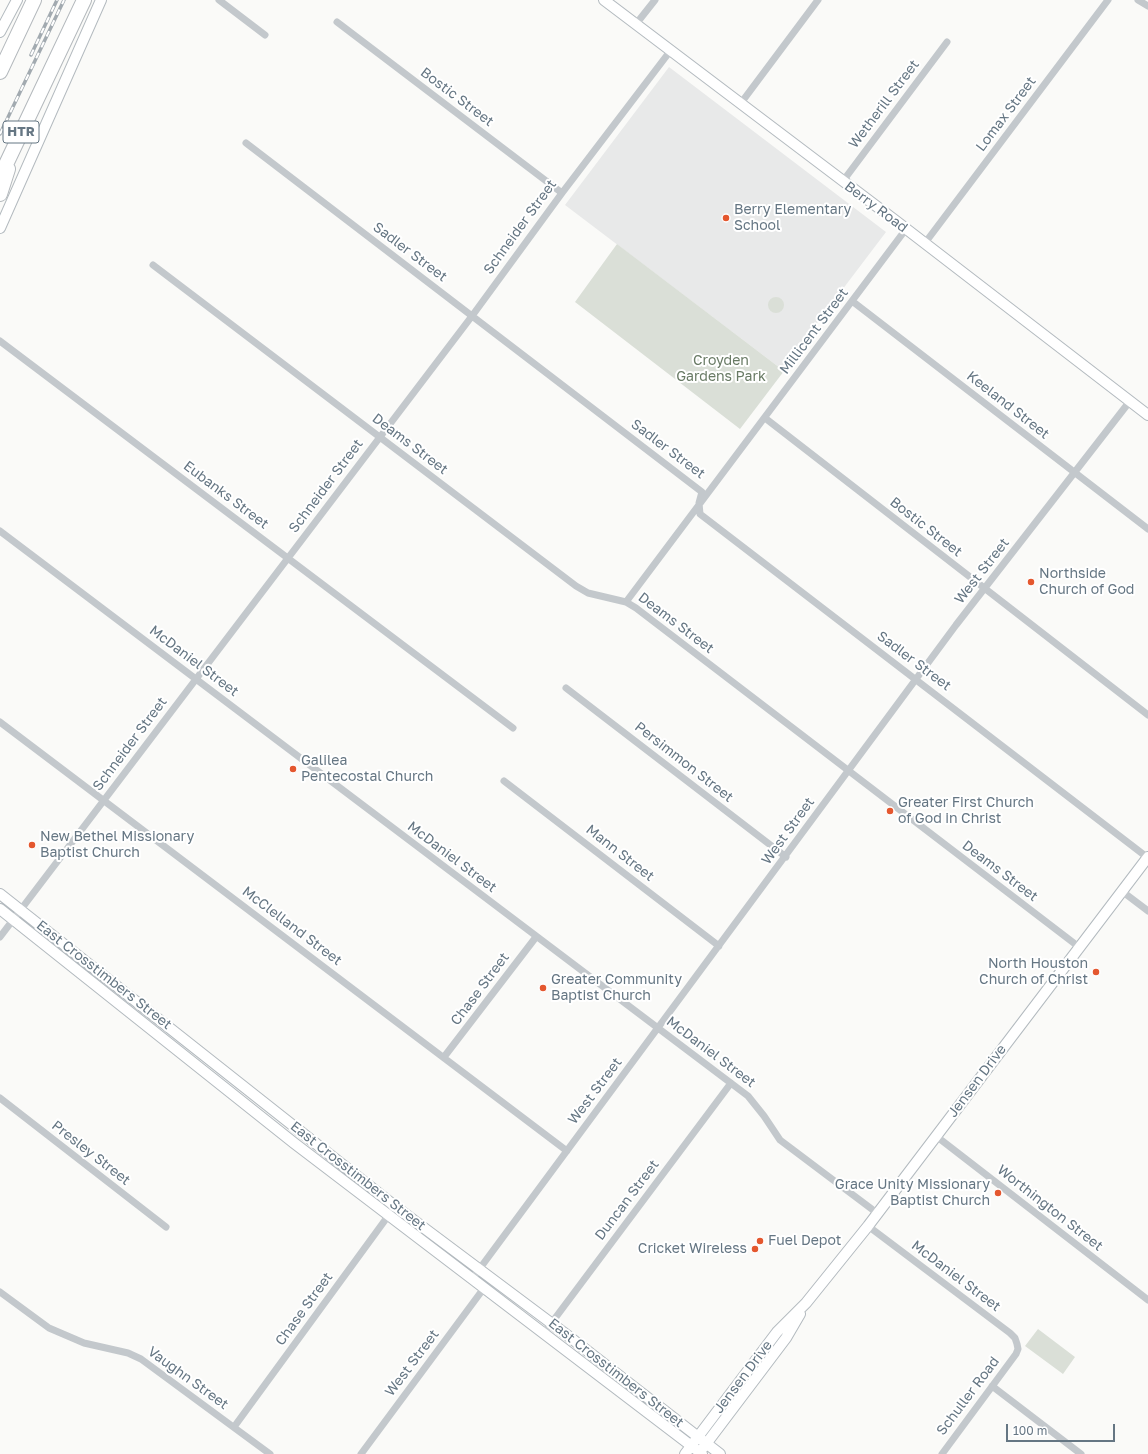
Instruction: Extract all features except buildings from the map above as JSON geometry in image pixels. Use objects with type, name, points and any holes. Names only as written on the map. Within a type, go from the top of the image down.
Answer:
[{"type":"highway","points":[[0,63],[34,0]]},
{"type":"highway","points":[[0,72],[34,0]]},
{"type":"highway","name":"HTR","points":[[0,177],[84,0]]},
{"type":"highway","points":[[0,194],[21,134]]},
{"type":"main road","points":[[0,32],[17,0]]},
{"type":"main road","points":[[0,228],[101,0]]},
{"type":"main road","name":"Berry Road","points":[[604,0],[925,243],[1148,415]]},
{"type":"main road","name":"Jensen Drive","points":[[688,1450],[777,1332],[806,1303],[868,1226],[1148,858]]},
{"type":"main road","name":"East Crosstimbers Street","points":[[0,894],[396,1207],[552,1323],[720,1454]]},
{"type":"main road","name":"East Crosstimbers Street","points":[[0,909],[190,1062],[389,1216],[595,1372],[688,1450],[700,1454]]},
{"type":"main road","points":[[82,975],[91,965]]},
{"type":"main road","points":[[190,1062],[199,1051]]},
{"type":"main road","points":[[289,1139],[298,1129]]},
{"type":"main road","name":"Jensen Drive","points":[[700,1454],[776,1353],[806,1303]]},
{"type":"main road","points":[[767,1346],[776,1353]]},
{"type":"main road","points":[[595,1372],[602,1362]]},
{"type":"street","points":[[219,0],[265,35]]},
{"type":"street","points":[[636,24],[655,0]]},
{"type":"street","points":[[741,103],[818,0]]},
{"type":"street","name":"Lomax Street","points":[[925,243],[1108,0]]},
{"type":"street","points":[[1138,0],[1148,6]]},
{"type":"street","name":"Bostic Street","points":[[337,22],[562,193]]},
{"type":"street","name":"Wetherill Street","points":[[843,182],[947,42]]},
{"type":"street","name":"Schneider Street","points":[[0,937],[472,316],[562,193],[671,50]]},
{"type":"street","name":"Sadler Street","points":[[246,143],[702,492],[699,503],[700,514],[1148,858]]},
{"type":"street","name":"Millicent Street","points":[[626,602],[906,229]]},
{"type":"street","name":"Deams Street","points":[[153,265],[576,586],[588,593],[626,602],[1079,947]]},
{"type":"street","name":"Keeland Street","points":[[852,301],[1074,474],[1148,529]]},
{"type":"street","name":"Eubanks Street","points":[[0,341],[513,728]]},
{"type":"street","name":"West Street","points":[[472,1279],[786,857],[848,770],[984,589],[1130,401]]},
{"type":"street","name":"Bostic Street","points":[[765,418],[1148,715]]},
{"type":"street","name":"McDaniel Street","points":[[0,531],[748,1096],[757,1105],[780,1140],[877,1213]]},
{"type":"street","name":"Persimmon Street","points":[[566,688],[786,857]]},
{"type":"street","name":"McClelland Street","points":[[0,722],[567,1151]]},
{"type":"street","name":"Mann Street","points":[[504,781],[719,946]]},
{"type":"street","points":[[1123,892],[1148,911]]},
{"type":"street","name":"Chase Street","points":[[444,1057],[536,937]]},
{"type":"street","name":"Duncan Street","points":[[544,1333],[731,1083]]},
{"type":"street","name":"Presley Street","points":[[0,1098],[166,1227]]},
{"type":"street","name":"Worthington Street","points":[[936,1136],[1148,1300]]},
{"type":"street","name":"Chase Street","points":[[234,1427],[396,1207]]},
{"type":"street","name":"McDaniel Street","points":[[868,1226],[1010,1333],[1015,1338],[1017,1344],[1018,1349],[1016,1354]]},
{"type":"street","name":"West Street","points":[[361,1454],[484,1288]]},
{"type":"street","name":"Vaughn Street","points":[[0,1292],[30,1316],[54,1331],[84,1342],[128,1353],[141,1359],[234,1427],[260,1452],[270,1454]]},
{"type":"street","name":"Schuller Road","points":[[942,1454],[1016,1354]]},
{"type":"street","points":[[992,1386],[1081,1454]]},
{"type":"shaded area","name":"Berry Elementary School","points":[[669,67],[886,232],[783,368],[784,371],[565,205]]},
{"type":"green space","name":"Croyden Gardens Park","points":[[617,244],[784,371],[740,429],[575,302]]},
{"type":"green space","points":[[776,297],[783,302],[784,305],[779,312],[776,313],[769,308],[768,305],[773,298]]},
{"type":"green space","points":[[1038,1329],[1075,1357],[1063,1374],[1025,1346]]},
{"type":"railway","points":[[31,55],[57,0]]},
{"type":"railway","points":[[0,134],[64,0]]},
{"type":"place","name":"Berry Elementary School","points":[[726,218]]},
{"type":"place","name":"Northside Church of God","points":[[1031,582]]},
{"type":"place","name":"Galilea Pentecostal Church","points":[[293,769]]},
{"type":"place","name":"Greater First Church of God in Christ","points":[[890,811]]},
{"type":"place","name":"New Bethel Missionary Baptist Church","points":[[32,845]]},
{"type":"place","name":"North Houston Church of Christ","points":[[1096,972]]},
{"type":"place","name":"Greater Community Baptist Church","points":[[543,988]]},
{"type":"place","name":"Grace Unity Missionary Baptist Church","points":[[998,1193]]},
{"type":"place","name":"Fuel Depot","points":[[760,1241]]},
{"type":"place","name":"Cricket Wireless","points":[[755,1249]]}]
